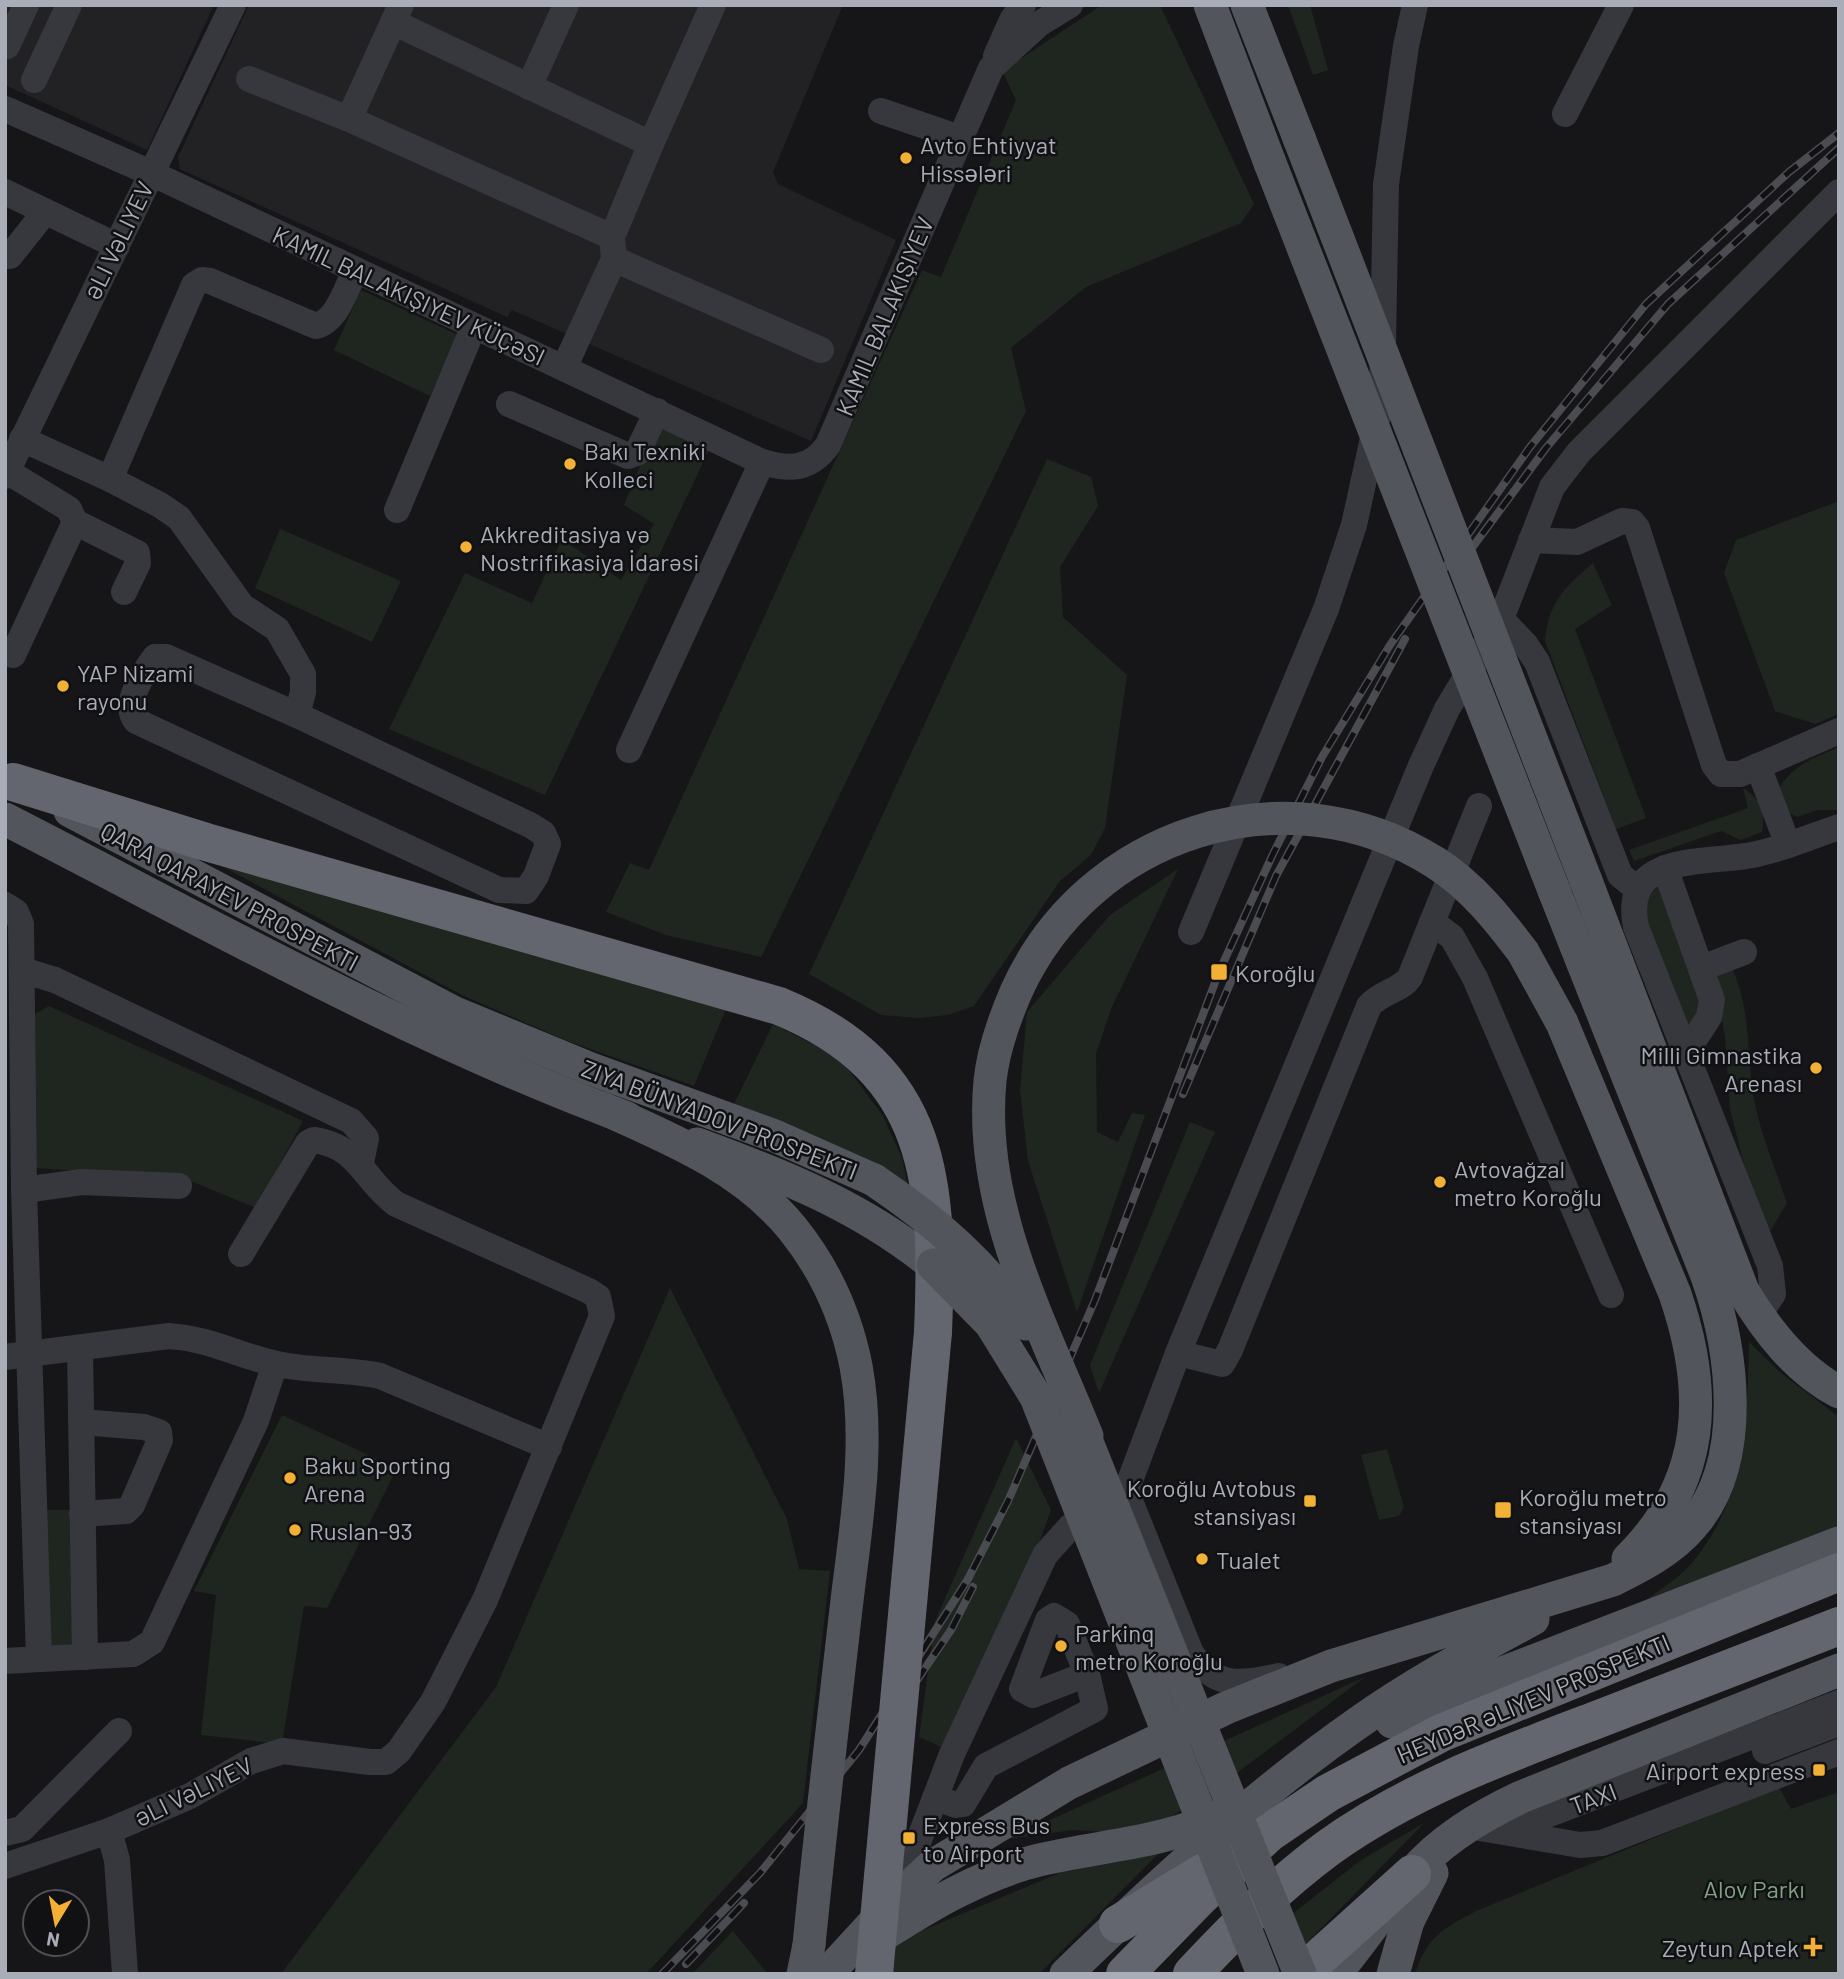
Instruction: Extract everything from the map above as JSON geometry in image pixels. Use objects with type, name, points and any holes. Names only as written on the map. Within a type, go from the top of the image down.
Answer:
[{"type":"highway","points":[[9,780],[454,914],[779,1006],[830,1030],[878,1073],[913,1129],[928,1172],[936,1233],[933,1332],[874,1974]]},
{"type":"highway","name":"HEYDƏR ƏLIYEV PROSPEKTI","points":[[1125,1974],[1200,1897],[1269,1833],[1328,1793],[1441,1733],[1839,1572]]},
{"type":"highway","name":"HEYDƏR ƏLIYEV PROSPEKTI","points":[[1192,1974],[1259,1904],[1295,1874],[1330,1847],[1398,1806],[1454,1777],[1519,1749],[1839,1626]]},
{"type":"highway","points":[[1118,1924],[1269,1833]]},
{"type":"highway","points":[[1300,1974],[1412,1874]]},
{"type":"main road","points":[[1066,1974],[1191,1857],[1355,1724],[1587,1589],[1643,1565],[1692,1527],[1715,1487],[1723,1459],[1731,1395],[1724,1329],[1713,1293],[1210,5]]},
{"type":"main road","points":[[1247,5],[1732,1266],[1758,1316],[1803,1367],[1839,1392]]},
{"type":"main road","name":"QARA QARAYEV PROSPEKTI","points":[[9,780],[447,1028]]},
{"type":"main road","name":"QARA QARAYEV PROSPEKTI","points":[[5,819],[447,1028]]},
{"type":"main road","points":[[829,1974],[896,1899],[932,1867],[1069,1783],[1226,1708],[1331,1666],[1420,1637],[1587,1589],[1635,1552],[1672,1507],[1686,1471],[1693,1427],[1694,1369],[1686,1327],[1675,1294],[1562,1023],[1523,953],[1494,914],[1464,884],[1435,862],[1366,832],[1331,823],[1285,819],[1242,820],[1164,841],[1115,870],[1079,899],[1059,920],[1024,973],[996,1047],[990,1079],[989,1159],[1015,1258],[1087,1436]]},
{"type":"main road","name":"ZIYA BÜNYADOV PROSPEKTI","points":[[447,1028],[602,1108],[794,1180],[860,1213],[897,1236],[933,1265],[991,1324],[1036,1397],[1263,1974]]},
{"type":"main road","name":"ZIYA BÜNYADOV PROSPEKTI","points":[[447,1028],[565,1059],[775,1136],[827,1158],[885,1187],[960,1244],[1003,1290],[1035,1336],[1087,1436],[1300,1974]]},
{"type":"main road","points":[[602,1108],[722,1166],[768,1202],[792,1228],[816,1262],[833,1291],[849,1336],[858,1380],[861,1455],[806,1964]]},
{"type":"main road","points":[[829,1974],[887,1932],[976,1882],[1036,1861],[1176,1835],[1273,1789],[1370,1733],[1459,1691],[1839,1543]]},
{"type":"main road","points":[[1335,1974],[1412,1874],[1463,1829],[1521,1797],[1839,1670]]},
{"type":"main road","points":[[1393,1974],[1408,1921],[1422,1890],[1463,1829]]},
{"type":"main road","points":[[1086,1974],[1118,1924]]},
{"type":"street","points":[[7,46],[26,5]]},
{"type":"street","points":[[34,80],[69,5]]},
{"type":"street","name":"ƏLI VƏLIYEV","points":[[6,472],[233,5]]},
{"type":"street","points":[[529,87],[566,5]]},
{"type":"street","points":[[564,368],[613,248],[651,144],[713,5]]},
{"type":"street","points":[[991,68],[1012,20],[1023,5]]},
{"type":"street","name":"KAMIL BALAKIŞIYEV","points":[[814,462],[828,445],[991,68],[1039,24],[1070,5]]},
{"type":"street","points":[[1191,932],[1326,609],[1354,525],[1381,397],[1386,184],[1404,59],[1415,5]]},
{"type":"street","points":[[1565,114],[1621,5]]},
{"type":"street","points":[[349,119],[397,14],[529,87],[651,144]]},
{"type":"street","points":[[249,79],[349,119],[821,350]]},
{"type":"street","name":"KAMIL BALAKIŞIYEV KÜÇƏSI","points":[[5,109],[151,173],[762,461],[783,468],[800,468],[814,462]]},
{"type":"street","points":[[881,111],[960,138]]},
{"type":"street","points":[[5,192],[117,246]]},
{"type":"street","points":[[896,1899],[985,1681],[1045,1556],[1070,1527],[1126,1491],[1178,1353],[1420,768],[1452,701],[1501,619],[1552,487],[1579,452],[1839,192]]},
{"type":"street","points":[[7,260],[46,212]]},
{"type":"street","points":[[110,480],[194,285],[202,279],[210,281],[316,326],[324,324],[332,315],[355,271]]},
{"type":"street","points":[[397,510],[474,326]]},
{"type":"street","points":[[509,404],[628,456],[638,453],[657,411]]},
{"type":"street","points":[[22,439],[160,505],[179,519],[242,606],[277,629],[303,674],[303,692],[297,715]]},
{"type":"street","points":[[629,750],[762,461]]},
{"type":"street","points":[[6,472],[69,509],[75,522],[137,553],[138,563],[124,592]]},
{"type":"street","points":[[1531,540],[1577,542],[1622,521],[1632,522],[1637,528],[1714,765],[1721,774],[1728,776],[1758,766],[1839,731]]},
{"type":"street","points":[[13,656],[75,522]]},
{"type":"street","points":[[1501,619],[1525,644],[1537,663],[1620,875],[1637,889]]},
{"type":"street","points":[[155,657],[166,657],[297,715],[543,833],[548,844],[536,876],[526,891],[516,893],[499,890],[136,722],[131,714],[130,703],[149,664],[155,657]]},
{"type":"street","points":[[1758,766],[1788,845]]},
{"type":"street","points":[[1178,1353],[1222,1364],[1369,1006],[1379,994],[1406,984],[1479,806]]},
{"type":"street","points":[[1758,1316],[1773,1294],[1774,1280],[1770,1266],[1636,927],[1632,908],[1637,889],[1647,878],[1665,868],[1701,860],[1754,855],[1839,827]]},
{"type":"street","points":[[1665,868],[1702,968],[1712,1008],[1687,1051]]},
{"type":"street","points":[[5,905],[16,912],[21,924],[24,1190],[17,1357],[39,1659]]},
{"type":"street","points":[[1432,922],[1452,937],[1475,978],[1611,1295]]},
{"type":"street","points":[[1702,968],[1744,952]]},
{"type":"street","points":[[22,970],[55,980],[351,1121],[366,1138],[361,1163]]},
{"type":"street","points":[[17,1357],[169,1336],[215,1342],[275,1364],[357,1371],[380,1376],[549,1447],[600,1326],[602,1307],[598,1297],[396,1204],[381,1193],[361,1163],[321,1141],[308,1143],[240,1254]]},
{"type":"street","points":[[24,1190],[82,1182],[179,1186]]},
{"type":"street","points":[[80,1350],[85,1657]]},
{"type":"street","points":[[5,1661],[133,1654],[152,1642],[256,1421],[275,1364]]},
{"type":"street","points":[[1803,1367],[1839,1378]]},
{"type":"street","points":[[81,1422],[144,1427],[159,1432],[160,1440],[132,1505],[126,1511],[82,1514]]},
{"type":"street","name":"ƏLI VƏLIYEV","points":[[5,1866],[109,1831],[190,1796],[251,1761],[283,1751],[386,1762],[399,1751],[433,1702],[485,1600],[549,1447]]},
{"type":"street","points":[[1126,1491],[1191,1653],[1202,1669],[1214,1678],[1249,1682],[1331,1666]]},
{"type":"street","points":[[935,1798],[956,1805],[963,1804],[986,1766],[1091,1714],[1096,1701],[1087,1674]]},
{"type":"street","name":"TAXI","points":[[1503,1832],[1839,1703]]},
{"type":"street","name":"TAXI","points":[[1533,1837],[1839,1723]]},
{"type":"street","points":[[5,1833],[22,1829],[119,1731]]},
{"type":"street","points":[[1463,1829],[1503,1832],[1580,1845],[1602,1843],[1839,1752]]},
{"type":"street","points":[[109,1831],[117,1860],[125,1974]]},
{"type":"shaded area","points":[[5,5],[214,5],[147,150],[5,85]]},
{"type":"shaded area","points":[[249,5],[843,5],[773,172],[778,184],[896,240],[811,441],[512,310],[507,317],[180,169],[178,157]]},
{"type":"green space","points":[[1102,5],[1160,5],[1254,204],[1241,223],[1086,287],[1011,348],[1026,411],[761,957],[666,935],[606,912],[630,863],[649,870],[922,270],[941,277],[1016,100],[1002,71]]},
{"type":"green space","points":[[1288,5],[1310,5],[1328,70],[1313,75]]},
{"type":"green space","points":[[361,290],[458,335],[430,396],[334,350]]},
{"type":"green space","points":[[656,427],[710,448],[545,795],[389,729],[465,573],[532,603],[562,539],[621,580],[654,524],[624,505]]},
{"type":"green space","points":[[1047,459],[1091,477],[1098,506],[1060,567],[1063,617],[1127,675],[1105,828],[1091,855],[1060,881],[974,1006],[948,1015],[918,1018],[881,1015],[809,974]]},
{"type":"green space","points":[[1839,501],[1839,714],[1815,724],[1775,711],[1724,573],[1736,540]]},
{"type":"green space","points":[[280,529],[401,581],[372,642],[255,588]]},
{"type":"green space","points":[[1593,563],[1612,605],[1575,629],[1646,818],[1616,829],[1545,641],[1554,605],[1566,588]]},
{"type":"green space","points":[[1839,747],[1839,810],[1817,810],[1798,817],[1786,812],[1778,790],[1784,781],[1804,763]]},
{"type":"green space","points":[[1743,788],[1760,806],[1762,832],[1741,840],[1721,831],[1634,861],[1629,850],[1748,808]]},
{"type":"green space","points":[[201,855],[728,1004],[694,1086],[565,1040],[462,995]]},
{"type":"green space","points":[[1178,869],[1111,1009],[1096,1054],[1097,1132],[1118,1142],[1132,1113],[1145,1115],[1077,1312],[1028,1161],[1020,1090],[1027,1012],[1110,915]]},
{"type":"green space","points":[[1658,887],[1704,1006],[1691,1030],[1646,928],[1645,900]]},
{"type":"green space","points":[[1731,966],[1745,1011],[1752,1088],[1758,1118],[1787,1203],[1769,1233],[1747,1177],[1730,1109],[1725,1037],[1713,970]]},
{"type":"green space","points":[[49,1006],[303,1121],[256,1208],[181,1177],[34,1168],[29,1017]]},
{"type":"green space","points":[[773,1024],[840,1058],[883,1116],[902,1158],[908,1186],[732,1108]]},
{"type":"green space","points":[[1190,1122],[1215,1132],[1099,1393],[1090,1365]]},
{"type":"green space","points":[[670,1288],[787,1519],[799,1569],[830,1571],[803,1803],[646,1974],[281,1974],[496,1687]]},
{"type":"green space","points":[[1749,1342],[1781,1373],[1839,1417],[1839,1527],[1645,1601],[1691,1564],[1723,1513],[1733,1486],[1745,1431]]},
{"type":"green space","name":"Ruslan-93","points":[[282,1415],[397,1468],[327,1608],[304,1606],[282,1744],[201,1735],[216,1595],[194,1591]]},
{"type":"green space","points":[[1016,1438],[1051,1510],[1034,1557],[946,1749],[919,1737],[935,1621]]},
{"type":"green space","points":[[1387,1449],[1404,1507],[1399,1516],[1379,1520],[1361,1455]]},
{"type":"green space","points":[[44,1510],[73,1510],[73,1644],[48,1647]]},
{"type":"green space","points":[[1365,1677],[1217,1788],[1161,1823],[1103,1832],[1074,1830],[1008,1839]]},
{"type":"green space","name":"Alov Parkı","points":[[1779,1787],[1791,1809],[1839,1792],[1839,1974],[1415,1974],[1431,1942],[1454,1923],[1476,1911]]},
{"type":"green space","points":[[1424,1823],[1304,1946],[1291,1915],[1361,1860]]},
{"type":"green space","points":[[1161,1851],[1039,1974],[854,1974],[904,1938],[1074,1867]]},
{"type":"green space","points":[[733,1931],[768,1974],[692,1974]]},
{"type":"railway","points":[[662,1974],[760,1873],[859,1750],[968,1579],[1008,1501],[1095,1300],[1219,972],[1273,854],[1322,757],[1390,645],[1530,447],[1646,304],[1789,172],[1839,133]]},
{"type":"railway","points":[[1463,560],[1546,448],[1668,304],[1839,148]]},
{"type":"railway","points":[[1183,1094],[1276,876],[1405,639]]},
{"type":"railway","points":[[898,1708],[951,1630],[973,1587]]},
{"type":"railway","points":[[686,1964],[744,1903]]},
{"type":"place","name":"Avto Ehtiyyat Hissәlәri","points":[[906,158]]},
{"type":"place","name":"Bakı Texniki Kolleci","points":[[570,464]]},
{"type":"place","name":"Akkreditasiya və Nostrifikasiya İdarəsi","points":[[466,547]]},
{"type":"place","name":"YAP Nizami rayonu","points":[[63,686]]},
{"type":"place","name":"Koroğlu","points":[[1219,972]]},
{"type":"place","name":"Milli Gimnastika Arenası","points":[[1816,1068]]},
{"type":"place","name":"Avtovağzal metro Koroğlu","points":[[1440,1182]]},
{"type":"place","name":"Baku Sporting Arena","points":[[290,1478]]},
{"type":"place","name":"Koroğlu Avtobus stansiyası","points":[[1310,1501]]},
{"type":"place","name":"Koroğlu metro stansiyası","points":[[1503,1510]]},
{"type":"place","name":"Ruslan-93","points":[[295,1530]]},
{"type":"place","name":"Tualet","points":[[1202,1559]]},
{"type":"place","name":"Parkinq metro Koroğlu","points":[[1061,1646]]},
{"type":"place","name":"Airport express","points":[[1819,1770]]},
{"type":"place","name":"Express Bus to Airport","points":[[909,1838]]},
{"type":"place","name":"Zeytun Aptek","points":[[1813,1947]]}]
